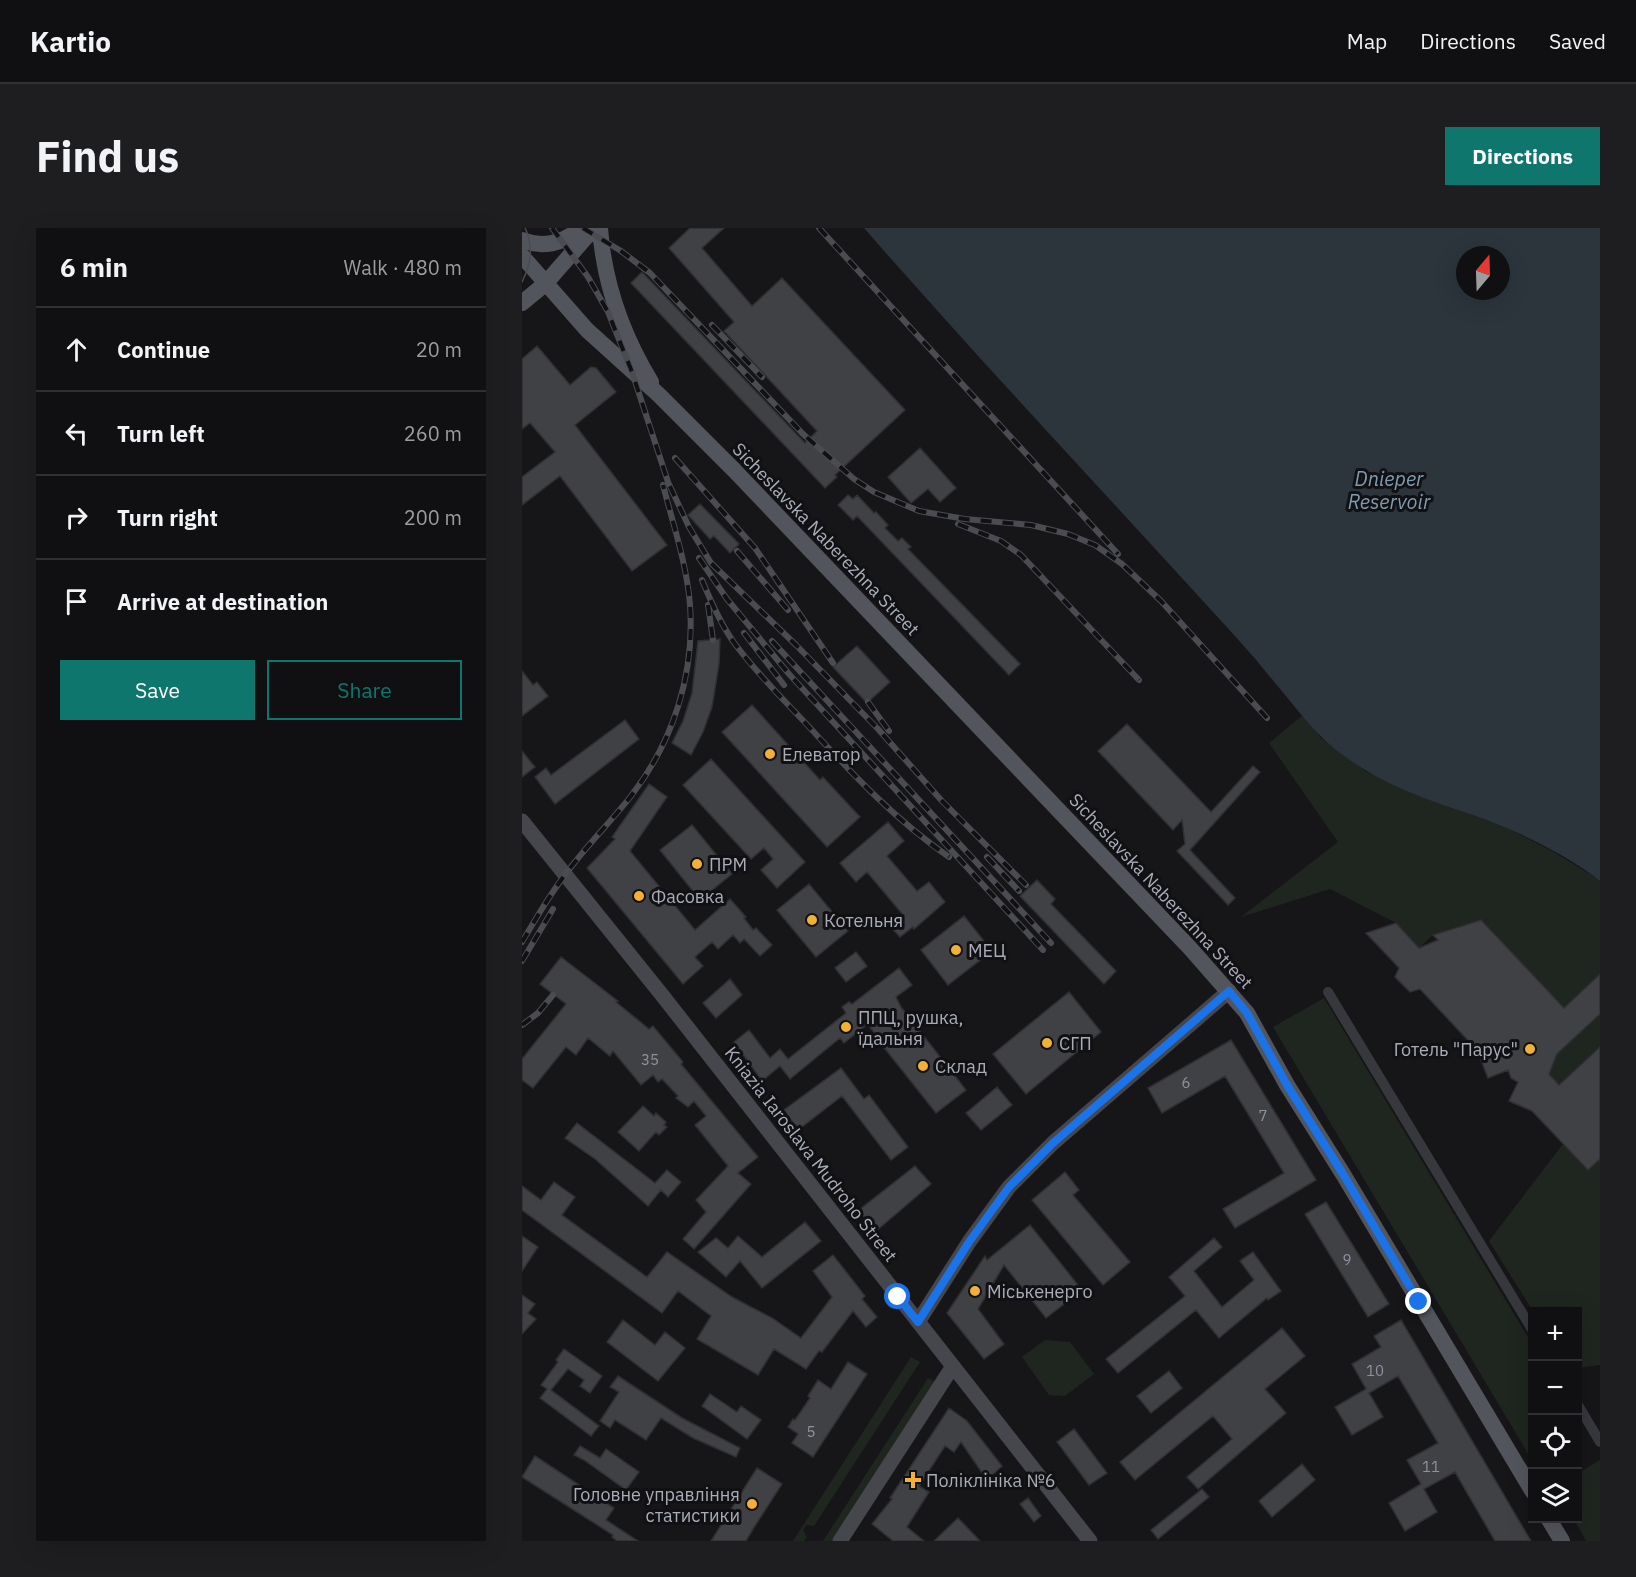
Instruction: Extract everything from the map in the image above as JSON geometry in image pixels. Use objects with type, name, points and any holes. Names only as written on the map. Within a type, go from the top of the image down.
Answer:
[{"type":"main road","points":[[522,240],[540,245],[562,242],[580,228]]},
{"type":"main road","points":[[522,303],[545,284],[594,228]]},
{"type":"main road","name":"Sicheslavska Naberezhna Street","points":[[600,228],[607,282],[616,309],[636,357],[659,395]]},
{"type":"main road","name":"Sicheslavska Naberezhna Street","points":[[522,256],[587,330],[659,395],[734,470],[1229,991],[1247,1013],[1287,1085],[1343,1174],[1528,1484]]},
{"type":"main road","name":"Kniazia Iaroslava Mudroho Street","points":[[522,821],[1090,1541]]},
{"type":"main road","points":[[918,1322],[969,1242],[1009,1187],[1053,1143],[1229,991]]},
{"type":"main road","points":[[840,1541],[953,1366]]},
{"type":"main road","points":[[1551,1523],[1562,1541]]},
{"type":"street","points":[[1328,992],[1528,1323]]},
{"type":"street","points":[[1582,1412],[1600,1442]]},
{"type":"shaded area","points":[[1303,715],[1321,738],[1365,771],[1511,830],[1552,851],[1598,879],[1600,881],[1600,979],[1564,1008],[1481,920],[1433,935],[1419,948],[1396,923],[1330,889],[1241,917],[1338,842],[1269,743]]},
{"type":"shaded area","points":[[1324,998],[1528,1337],[1528,1453],[1273,1027]]},
{"type":"shaded area","points":[[1600,1014],[1600,1047],[1559,1085],[1548,1074],[1557,1054]]},
{"type":"shaded area","points":[[1563,1144],[1588,1170],[1600,1159],[1600,1365],[1582,1367],[1582,1307],[1530,1307],[1489,1241]]},
{"type":"shaded area","points":[[1045,1340],[1070,1342],[1094,1374],[1065,1396],[1049,1395],[1022,1357]]},
{"type":"shaded area","points":[[911,1357],[920,1362],[814,1526],[806,1525],[803,1530],[807,1537],[804,1541],[793,1541]]},
{"type":"shaded area","points":[[928,1378],[937,1383],[833,1541],[823,1541]]},
{"type":"shaded area","points":[[1600,1460],[1600,1541],[1586,1541],[1576,1523],[1582,1523],[1582,1471]]},
{"type":"water","name":"Dnieper Reservoir","points":[[864,228],[1600,228],[1600,881],[1573,862],[1524,836],[1421,797],[1386,781],[1352,762],[1327,743],[1230,630],[989,368]]},
{"type":"building","points":[[690,228],[724,228],[702,248],[752,306],[782,278],[905,410],[835,475],[837,477],[825,488],[631,283],[642,272],[805,443],[817,431],[724,331],[734,322],[669,248]]},
{"type":"building","points":[[537,346],[570,385],[591,367],[596,368],[616,392],[575,425],[667,545],[632,571],[560,476],[522,505],[522,477],[555,452],[530,423],[522,429],[522,359]]},
{"type":"building","points":[[920,448],[956,488],[940,502],[928,489],[911,503],[888,477]]},
{"type":"building","points":[[848,495],[853,499],[857,495],[874,513],[876,512],[888,525],[885,528],[898,541],[902,538],[911,547],[908,549],[1020,664],[1009,675],[857,516],[853,520],[838,505]]},
{"type":"building","points":[[700,504],[739,544],[730,553],[714,536],[710,539],[688,515]]},
{"type":"building","points":[[720,639],[719,664],[712,707],[691,755],[672,743],[683,721],[692,693],[698,641]]},
{"type":"building","name":"Елеватор","points":[[857,646],[890,682],[867,703],[833,667]]},
{"type":"building","points":[[522,671],[533,685],[537,682],[548,696],[522,716]]},
{"type":"building","name":"Елеватор","points":[[752,705],[820,780],[823,777],[860,817],[827,847],[722,732]]},
{"type":"building","points":[[625,720],[639,739],[555,804],[535,777],[546,768],[551,775]]},
{"type":"building","points":[[1127,724],[1211,812],[1253,766],[1260,772],[1190,850],[1235,898],[1228,905],[1177,851],[1185,844],[1182,820],[1173,830],[1098,751]]},
{"type":"building","points":[[522,751],[535,767],[522,777]]},
{"type":"building","name":"Елеватор","points":[[711,759],[805,862],[777,888],[761,870],[773,859],[764,848],[751,859],[683,785]]},
{"type":"building","points":[[649,784],[667,797],[630,851],[695,930],[730,899],[746,917],[744,918],[753,930],[756,928],[772,945],[760,956],[744,939],[740,943],[733,935],[718,949],[712,942],[695,957],[703,966],[683,984],[587,868],[615,839],[612,837]]},
{"type":"building","points":[[888,822],[904,841],[887,856],[917,891],[929,882],[945,902],[914,929],[913,927],[900,937],[891,927],[904,916],[867,872],[856,882],[840,863]]},
{"type":"building","name":"ПРМ","points":[[692,825],[732,874],[700,900],[660,850]]},
{"type":"building","points":[[1037,880],[1055,899],[1051,904],[1116,971],[1104,984],[1020,896]]},
{"type":"building","name":"Котельня","points":[[809,884],[848,931],[816,957],[777,910]]},
{"type":"building","name":"МЕЦ","points":[[964,916],[992,951],[948,985],[921,950]]},
{"type":"building","points":[[1481,920],[1564,1008],[1600,974],[1600,1014],[1557,1054],[1549,1074],[1559,1085],[1600,1047],[1600,1159],[1588,1170],[1532,1111],[1509,1101],[1518,1082],[1511,1078],[1508,1070],[1488,1078],[1477,1050],[1420,989],[1410,992],[1395,977],[1399,968],[1366,933],[1396,923],[1419,948],[1438,940],[1433,935]]},
{"type":"building","points":[[856,952],[867,966],[846,982],[835,968]]},
{"type":"building","points":[[561,957],[618,1001],[616,1002],[649,1029],[653,1026],[683,1062],[681,1064],[758,1157],[738,1173],[751,1184],[694,1249],[683,1239],[706,1212],[696,1200],[728,1166],[695,1125],[706,1116],[694,1101],[688,1107],[676,1098],[678,1096],[662,1079],[658,1082],[653,1075],[641,1085],[613,1051],[610,1056],[588,1038],[576,1055],[566,1047],[533,1088],[522,1080],[522,1059],[566,1004],[540,984]]},
{"type":"building","points":[[899,968],[912,985],[896,997],[901,1007],[966,1090],[936,1113],[868,1024],[844,1043],[840,1038],[790,1079],[780,1066],[762,1081],[734,1042],[749,1030],[770,1058],[780,1049],[788,1059],[846,1013],[842,1007],[849,1002],[852,1004]]},
{"type":"building","points":[[730,979],[742,995],[716,1018],[703,1003]]},
{"type":"building","name":"СГП","points":[[1069,992],[1101,1032],[1026,1094],[993,1054]]},
{"type":"building","points":[[1231,1040],[1316,1180],[1235,1228],[1223,1209],[1284,1173],[1225,1076],[1162,1113],[1148,1088]]},
{"type":"building","points":[[841,1068],[864,1099],[869,1095],[908,1147],[891,1160],[842,1096],[798,1130],[784,1110]]},
{"type":"building","points":[[997,1087],[1012,1105],[981,1130],[966,1113]]},
{"type":"building","points":[[643,1106],[654,1116],[656,1113],[666,1122],[664,1125],[667,1127],[659,1135],[656,1132],[639,1151],[618,1132]]},
{"type":"building","points":[[577,1123],[655,1183],[667,1170],[681,1182],[668,1197],[661,1190],[648,1206],[595,1159],[565,1138]]},
{"type":"building","points":[[915,1166],[931,1184],[875,1232],[859,1210]]},
{"type":"building","points":[[1065,1172],[1079,1190],[1073,1195],[1130,1262],[1103,1285],[1032,1200]]},
{"type":"building","points":[[554,1182],[575,1197],[562,1215],[647,1277],[667,1252],[732,1297],[772,1318],[801,1338],[832,1297],[813,1271],[833,1255],[865,1296],[862,1299],[877,1317],[866,1327],[853,1311],[806,1369],[774,1349],[758,1375],[697,1339],[711,1316],[678,1291],[662,1313],[522,1210],[522,1186],[541,1200]]},
{"type":"building","points":[[1326,1202],[1389,1304],[1368,1317],[1305,1214]]},
{"type":"building","points":[[805,1222],[821,1241],[762,1288],[740,1261],[726,1277],[698,1252],[716,1238],[728,1248],[738,1236],[762,1257]]},
{"type":"building","points":[[1030,1225],[1082,1290],[1046,1318],[1004,1265],[978,1309],[1004,1344],[984,1359],[947,1313],[985,1256],[987,1260]]},
{"type":"building","points":[[522,1236],[538,1247],[522,1271]]},
{"type":"building","points":[[1214,1238],[1222,1247],[1194,1271],[1222,1307],[1254,1280],[1240,1261],[1253,1252],[1281,1291],[1268,1300],[1267,1298],[1219,1338],[1196,1310],[1118,1373],[1106,1359],[1185,1296],[1169,1277]]},
{"type":"building","points":[[522,1295],[535,1304],[528,1313],[536,1319],[522,1334]]},
{"type":"building","points":[[623,1320],[655,1345],[665,1332],[685,1348],[658,1381],[607,1342]]},
{"type":"building","points":[[1401,1320],[1531,1541],[1495,1541],[1455,1472],[1424,1489],[1437,1512],[1405,1531],[1389,1503],[1421,1484],[1407,1460],[1438,1443],[1398,1376],[1369,1393],[1383,1417],[1352,1435],[1335,1407],[1366,1389],[1352,1364],[1381,1347],[1374,1336]]},
{"type":"building","points":[[1282,1328],[1305,1356],[1265,1389],[1286,1413],[1198,1489],[1187,1477],[1232,1439],[1213,1416],[1135,1480],[1120,1462]]},
{"type":"building","points":[[564,1349],[602,1376],[590,1393],[580,1386],[584,1380],[568,1369],[551,1390],[599,1426],[591,1436],[540,1398],[547,1389],[541,1385],[558,1362],[556,1360]]},
{"type":"building","points":[[848,1362],[867,1374],[813,1457],[792,1443],[798,1434],[788,1427],[810,1398],[808,1396],[818,1380],[831,1389]]},
{"type":"building","points":[[1169,1371],[1182,1388],[1151,1413],[1137,1396]]},
{"type":"building","points":[[618,1376],[682,1418],[740,1448],[736,1457],[693,1438],[661,1418],[646,1440],[615,1420],[610,1428],[600,1421],[619,1392],[610,1387]]},
{"type":"building","points":[[710,1394],[737,1412],[741,1406],[761,1420],[747,1439],[702,1406]]},
{"type":"building","points":[[949,1408],[967,1421],[1002,1466],[987,1480],[961,1442],[954,1452],[945,1446],[919,1486],[929,1492],[907,1527],[924,1541],[893,1541],[872,1524],[892,1499],[890,1498]]},
{"type":"building","points":[[1074,1429],[1107,1473],[1089,1485],[1057,1442]]},
{"type":"building","points":[[580,1446],[600,1458],[606,1449],[639,1472],[626,1490],[574,1455]]},
{"type":"building","points":[[535,1456],[614,1508],[606,1520],[638,1541],[617,1541],[612,1537],[613,1535],[522,1477]]},
{"type":"building","points":[[1302,1464],[1315,1480],[1272,1517],[1259,1501]]},
{"type":"building","name":"Головне управління статистики","points":[[757,1468],[782,1484],[746,1541],[711,1541]]},
{"type":"building","points":[[1202,1489],[1209,1497],[1158,1539],[1151,1530]]},
{"type":"building","points":[[1028,1498],[1041,1516],[1034,1522],[1020,1504]]},
{"type":"building","points":[[958,1518],[980,1541],[934,1541]]},
{"type":"tram line","points":[[522,282],[530,255],[530,242],[525,228]]},
{"type":"railway","points":[[552,228],[588,277],[608,312],[632,372],[668,482],[689,527],[711,563],[796,645],[878,729],[942,801],[1026,885]]},
{"type":"railway","points":[[583,228],[621,251],[650,273],[803,434],[854,479],[874,492],[919,511],[965,519],[1031,525],[1068,534],[1095,545],[1122,564],[1161,601],[1267,718]]},
{"type":"railway","points":[[819,228],[1118,554]]},
{"type":"railway","points":[[712,325],[762,377]]},
{"type":"railway","points":[[675,458],[755,548],[833,663]]},
{"type":"railway","points":[[522,942],[568,871],[646,775],[659,753],[678,706],[689,656],[690,605],[683,560],[663,485]]},
{"type":"railway","points":[[958,524],[1001,541],[1021,555],[1139,680]]},
{"type":"railway","points":[[737,551],[788,610]]},
{"type":"railway","points":[[699,558],[727,599],[789,674],[1043,950]]},
{"type":"railway","points":[[702,580],[730,637],[763,677],[877,797],[949,857]]},
{"type":"railway","points":[[708,605],[713,640]]},
{"type":"railway","points":[[744,633],[784,685]]},
{"type":"railway","points":[[772,641],[1051,943]]},
{"type":"railway","points":[[868,702],[889,731]]},
{"type":"railway","points":[[987,857],[1019,891]]},
{"type":"railway","points":[[522,961],[553,909]]},
{"type":"railway","points":[[522,1025],[538,1013],[553,995]]},
{"type":"place","name":"Елеватор","points":[[770,754]]},
{"type":"place","name":"ПРМ","points":[[697,864]]},
{"type":"place","name":"Фасовка","points":[[639,896]]},
{"type":"place","name":"Котельня","points":[[812,920]]},
{"type":"place","name":"МЕЦ","points":[[956,950]]},
{"type":"place","name":"ППЦ, рушка, їдальня","points":[[846,1027]]},
{"type":"place","name":"СГП","points":[[1047,1043]]},
{"type":"place","name":"Готель \"Парус\"","points":[[1530,1049]]},
{"type":"place","name":"Склад","points":[[923,1066]]},
{"type":"place","name":"Міськенерго","points":[[975,1291]]},
{"type":"place","name":"Поліклініка №6","points":[[913,1480]]},
{"type":"place","name":"Головне управління статистики","points":[[752,1504]]},
{"type":"route","points":[[898,1297],[918,1322],[944,1279],[1009,1187],[1053,1143],[1229,991],[1247,1013],[1287,1085],[1419,1302]]}]
